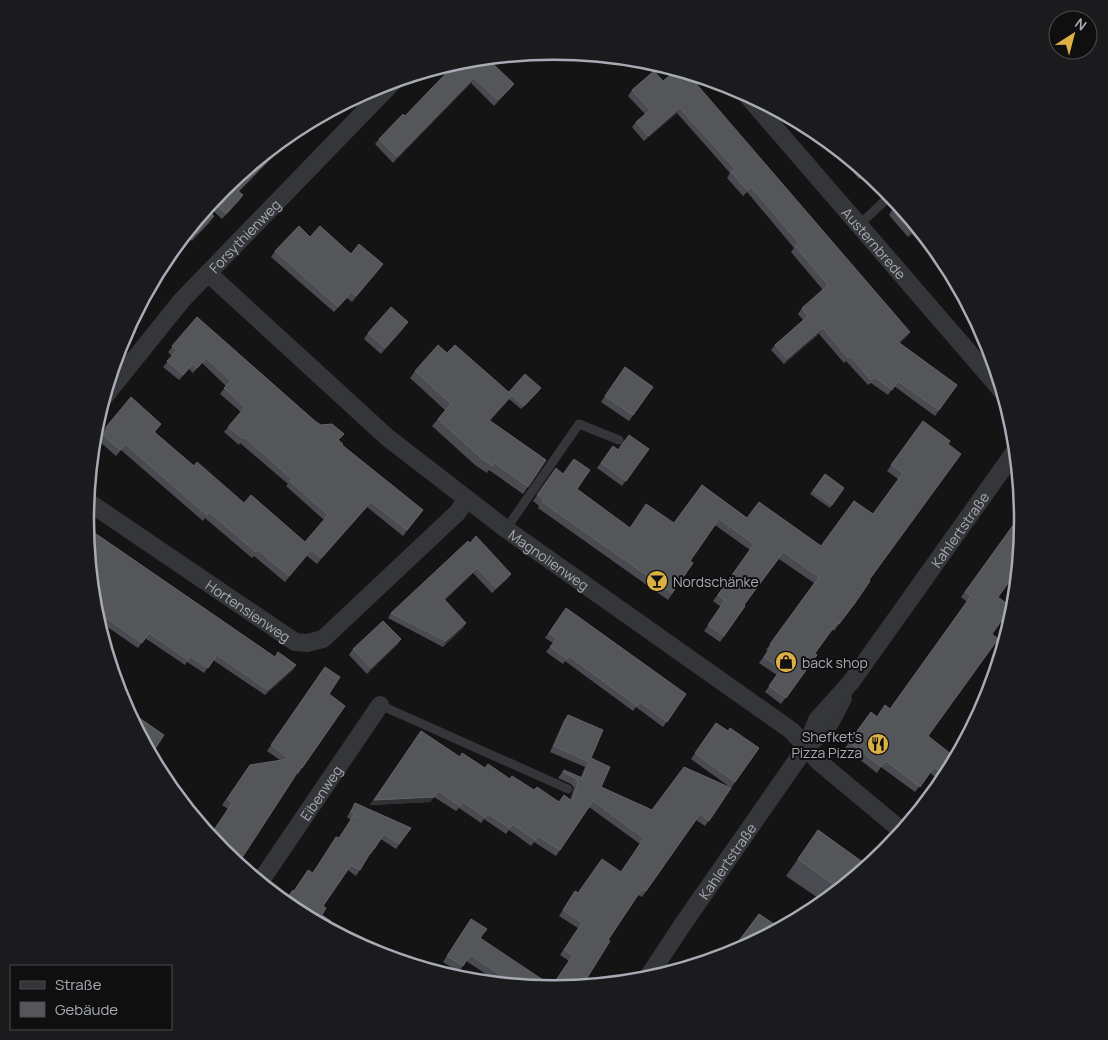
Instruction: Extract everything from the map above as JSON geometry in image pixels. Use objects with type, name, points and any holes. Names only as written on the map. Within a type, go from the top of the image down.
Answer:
[{"type":"street","name":"Forsythienweg","points":[[115,384],[182,300],[382,93]]},
{"type":"street","name":"Austernbrede","points":[[757,107],[992,379]]},
{"type":"street","name":"Magnolienweg","points":[[208,273],[388,438],[506,529],[792,731],[807,746],[818,761],[897,827]]},
{"type":"street","name":"Kahlertstraße","points":[[653,969],[807,746],[810,734],[817,720],[851,682],[1010,459]]},
{"type":"street","name":"Hortensienweg","points":[[94,505],[295,642],[308,643],[323,639],[457,513],[467,499]]},
{"type":"street","name":"Eibenweg","points":[[264,877],[380,705]]},
{"type":"lane","points":[[859,225],[885,201]]},
{"type":"lane","points":[[506,529],[579,424],[619,440]]},
{"type":"lane","points":[[380,705],[568,789]]},
{"type":"building","points":[[493,64],[514,84],[498,100],[474,78],[397,157],[379,139],[403,114],[405,116],[446,73]]},
{"type":"building","points":[[654,71],[663,81],[670,75],[695,82],[910,332],[898,342],[957,385],[939,410],[898,381],[892,390],[875,377],[871,380],[850,356],[848,358],[823,328],[787,359],[775,345],[808,316],[802,308],[828,285],[795,246],[799,243],[751,187],[747,190],[731,172],[735,169],[680,108],[648,136],[636,122],[650,110],[632,90]]},
{"type":"building","points":[[271,158],[238,191],[243,195],[226,214],[218,207]]},
{"type":"building","points":[[211,214],[214,216],[197,234],[195,232]]},
{"type":"building","points":[[299,226],[310,237],[320,226],[351,254],[359,244],[383,264],[356,296],[351,292],[338,307],[275,251]]},
{"type":"building","points":[[391,307],[408,322],[385,348],[368,333]]},
{"type":"building","points":[[197,317],[316,422],[321,425],[332,424],[344,434],[338,440],[342,445],[423,510],[407,530],[371,502],[321,558],[311,550],[289,576],[258,550],[256,552],[209,512],[207,515],[125,444],[120,450],[103,435],[108,429],[106,427],[131,397],[161,424],[154,432],[194,466],[197,462],[244,503],[251,495],[305,542],[328,515],[290,481],[292,479],[244,437],[243,439],[228,427],[245,407],[224,388],[231,381],[206,358],[197,368],[192,364],[183,375],[167,361],[177,350],[172,346]]},
{"type":"building","points":[[438,345],[447,353],[455,345],[512,395],[489,420],[546,460],[528,487],[495,463],[492,466],[480,457],[438,419],[451,404],[415,371]]},
{"type":"building","points":[[625,367],[653,387],[633,415],[605,396]]},
{"type":"building","points":[[525,374],[541,388],[524,406],[509,392]]},
{"type":"building","points":[[923,421],[950,441],[948,444],[961,454],[869,580],[855,603],[839,624],[837,623],[815,653],[817,655],[786,698],[769,686],[781,669],[764,657],[772,645],[770,644],[819,577],[783,552],[724,636],[708,625],[725,600],[718,595],[754,544],[718,518],[690,561],[693,563],[672,593],[542,502],[544,500],[537,495],[556,468],[563,474],[574,459],[590,470],[577,489],[630,528],[646,504],[674,523],[702,485],[747,518],[759,502],[821,546],[854,501],[873,514],[903,473],[891,465]]},
{"type":"building","points":[[629,435],[649,449],[626,481],[601,463],[613,446],[618,450]]},
{"type":"building","points":[[825,474],[844,488],[832,505],[813,491]]},
{"type":"building","points":[[1014,524],[1010,581],[998,597],[1006,603],[1005,610],[1003,618],[992,634],[998,639],[928,736],[950,753],[939,771],[934,767],[920,787],[886,761],[881,767],[849,742],[871,712],[877,717],[885,705],[890,709],[971,596],[965,592]]},
{"type":"building","points":[[94,533],[275,657],[278,652],[296,665],[268,690],[217,655],[208,668],[190,656],[188,660],[149,633],[142,643],[105,617],[98,580]]},
{"type":"building","points":[[476,536],[511,574],[496,588],[477,568],[444,599],[466,623],[446,641],[391,613],[468,541],[470,543]]},
{"type":"building","points":[[566,608],[686,694],[667,722],[640,702],[637,706],[569,656],[567,659],[550,647],[557,638],[549,633]]},
{"type":"building","points":[[383,621],[401,639],[371,668],[353,649]]},
{"type":"building","points":[[325,667],[340,677],[329,694],[345,706],[301,767],[242,858],[214,830],[232,803],[227,799],[250,765],[289,759],[271,745]]},
{"type":"building","points":[[568,715],[603,730],[591,758],[610,767],[601,787],[652,810],[684,767],[731,788],[709,821],[700,814],[646,891],[642,889],[608,940],[610,941],[587,979],[556,980],[573,955],[564,950],[582,923],[563,910],[575,891],[578,893],[602,859],[621,872],[644,838],[593,801],[560,850],[538,836],[535,840],[513,824],[510,828],[488,814],[485,817],[463,802],[460,806],[438,791],[434,797],[374,800],[421,731],[460,757],[462,753],[485,768],[488,764],[510,779],[512,776],[534,790],[537,787],[559,802],[564,795],[572,801],[578,782],[575,778],[563,772],[564,770],[582,778],[589,762],[554,746]]},
{"type":"building","points":[[139,717],[164,735],[155,749]]},
{"type":"building","points":[[716,723],[728,731],[730,728],[759,748],[735,782],[695,753]]},
{"type":"building","points":[[355,803],[411,828],[399,844],[384,834],[360,870],[351,865],[323,906],[326,908],[322,915],[330,922],[289,896],[308,870],[313,873],[336,837],[339,838],[354,815],[361,819],[351,812]]},
{"type":"building","points":[[818,830],[862,861],[834,885],[798,859]]},
{"type":"building","points":[[759,914],[774,924],[757,933],[739,941]]},
{"type":"building","points":[[471,919],[487,929],[480,938],[542,980],[500,977],[501,975],[470,955],[463,966],[447,956]]},
{"type":"place","name":"Nordschänke","points":[[657,581]]},
{"type":"place","name":"back shop","points":[[786,662]]},
{"type":"place","name":"Shefket's Pizza Pizza","points":[[878,744]]}]
